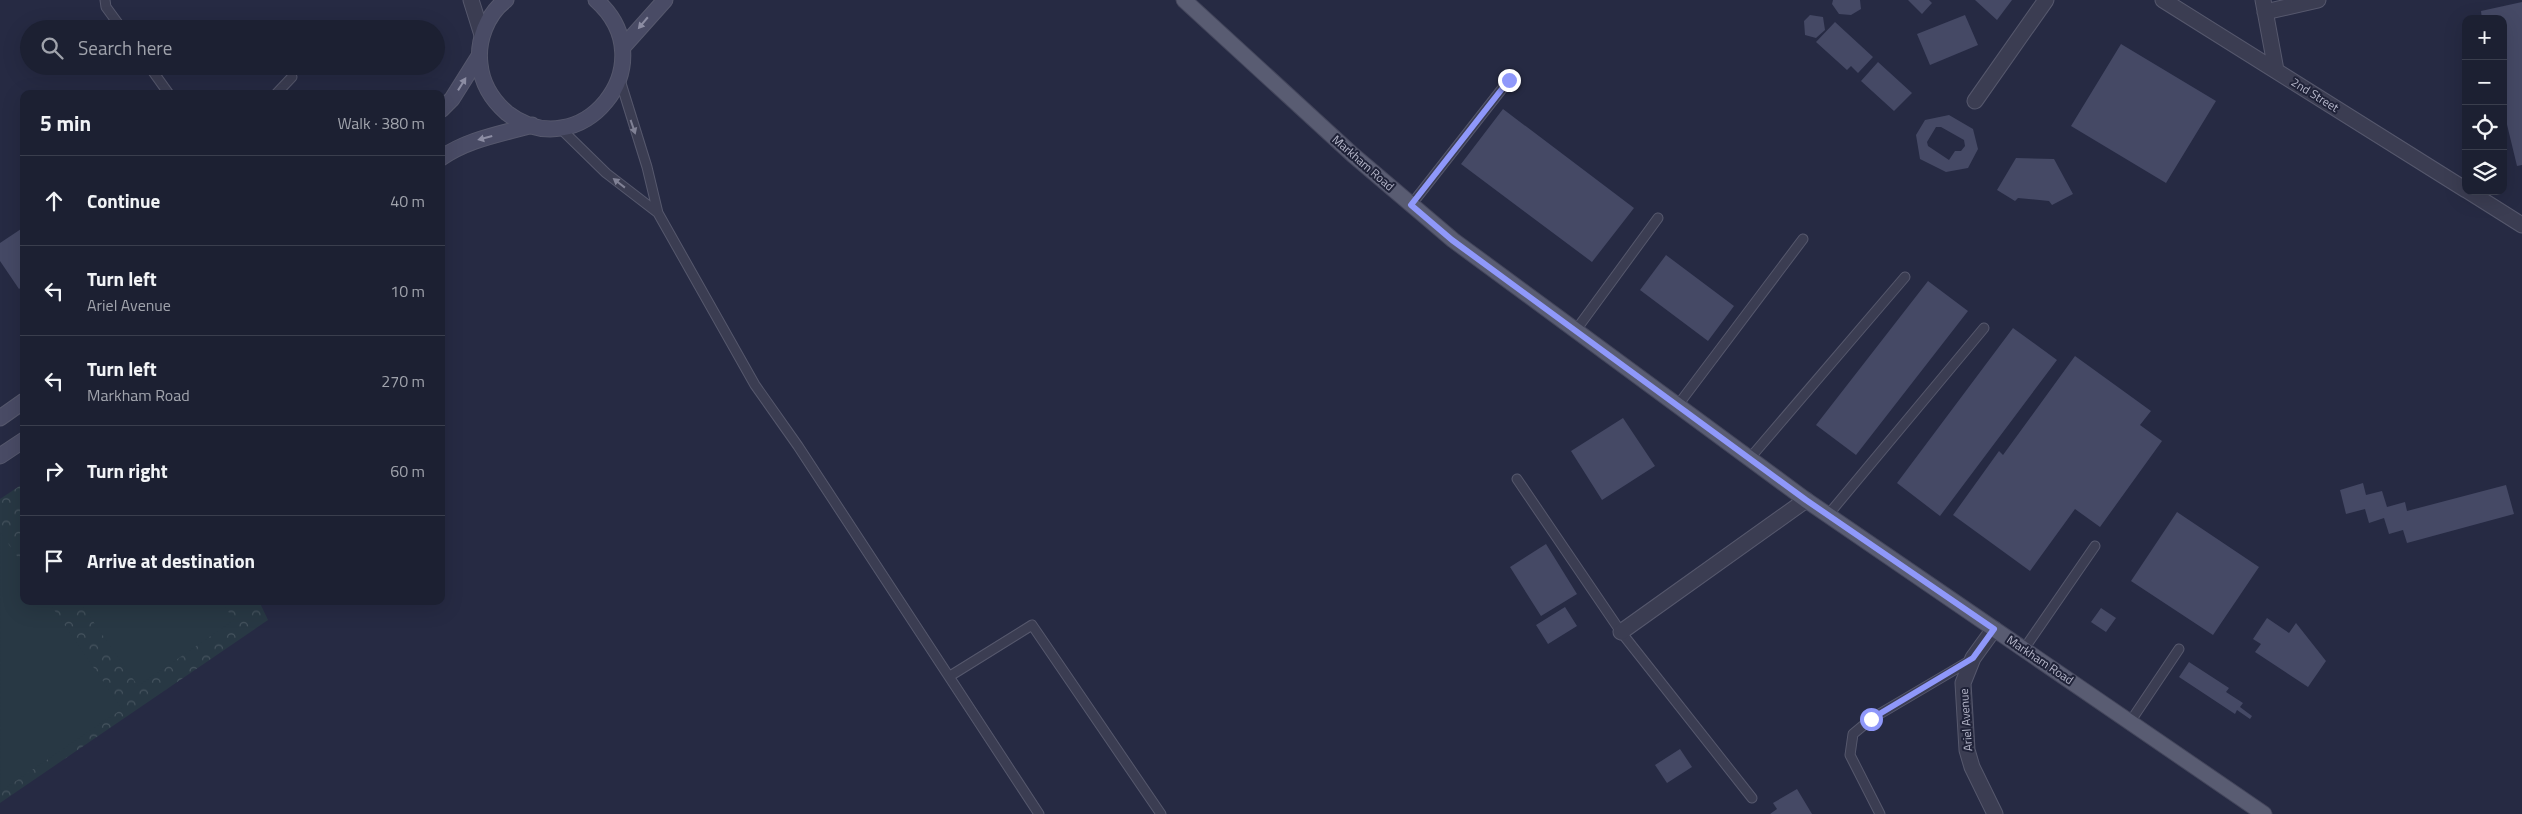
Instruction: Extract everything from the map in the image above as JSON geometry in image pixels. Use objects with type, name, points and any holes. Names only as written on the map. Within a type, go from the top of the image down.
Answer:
[{"type":"main road","points":[[506,0],[490,17],[482,35],[479,56],[485,83],[500,107],[514,118],[532,125],[560,128],[580,122],[597,112],[611,98],[620,80],[624,64],[623,46],[618,27],[607,10],[596,0]]},
{"type":"main road","points":[[623,46],[665,0]]},
{"type":"main road","name":"Markham Road","points":[[1184,0],[1353,155],[1452,240],[1806,500],[2264,814]]},
{"type":"main road","points":[[445,106],[452,99],[479,56]]},
{"type":"main road","points":[[445,155],[452,150],[478,140],[532,125]]},
{"type":"main road","points":[[0,418],[20,405]]},
{"type":"main road","points":[[0,456],[20,443]]},
{"type":"street","points":[[471,0],[482,35]]},
{"type":"street","points":[[1975,101],[2046,0]]},
{"type":"street","name":"2nd Street","points":[[2163,0],[2462,188]]},
{"type":"street","points":[[2276,70],[2264,6],[2318,0]]},
{"type":"street","name":"2nd Street","points":[[2473,195],[2522,225]]},
{"type":"street","points":[[1621,632],[1806,500]]},
{"type":"street","name":"Ariel Avenue","points":[[1994,629],[1973,658],[1964,683],[1967,750],[1972,767],[1995,814]]},
{"type":"lane","points":[[105,0],[106,7],[115,20]]},
{"type":"lane","points":[[155,75],[166,90]]},
{"type":"lane","points":[[280,90],[292,77]]},
{"type":"lane","points":[[620,80],[647,167],[658,213],[755,385],[798,446],[1039,814]]},
{"type":"lane","points":[[1411,205],[1509,80]]},
{"type":"lane","points":[[560,128],[606,173],[658,213]]},
{"type":"lane","points":[[1576,330],[1658,218]]},
{"type":"lane","points":[[1678,405],[1803,239]]},
{"type":"lane","points":[[1750,458],[1905,277]]},
{"type":"lane","points":[[1828,515],[1984,328]]},
{"type":"lane","points":[[1517,479],[1621,632],[1752,798]]},
{"type":"lane","points":[[2024,648],[2095,546]]},
{"type":"lane","points":[[950,676],[1032,625],[1161,814]]},
{"type":"lane","points":[[2130,722],[2179,649]]},
{"type":"lane","points":[[1880,814],[1850,755],[1853,734],[1871,719],[1973,658]]},
{"type":"green space","points":[[20,486],[20,605],[261,605],[268,620],[0,803],[0,499]]},
{"type":"green space","points":[[0,532],[20,560],[20,605],[51,605],[122,709],[1,791]]},
{"type":"green space","points":[[82,605],[224,605],[234,620],[138,686]]},
{"type":"building","points":[[1833,0],[1860,0],[1861,9],[1851,15],[1839,14],[1832,4]]},
{"type":"building","points":[[1908,0],[1929,0],[1932,3],[1922,14]]},
{"type":"building","points":[[1975,0],[2012,0],[1997,20]]},
{"type":"building","points":[[2522,2],[2522,165],[2517,166],[2507,125],[2507,15],[2482,15],[2481,11]]},
{"type":"building","points":[[1810,15],[1823,17],[1825,30],[1816,38],[1805,35],[1804,21]]},
{"type":"building","points":[[1965,15],[1978,45],[1930,65],[1917,34]]},
{"type":"building","points":[[1835,22],[1873,57],[1858,73],[1851,66],[1847,70],[1816,42]]},
{"type":"building","points":[[2121,44],[2216,101],[2166,183],[2071,126]]},
{"type":"building","points":[[1878,62],[1912,93],[1894,111],[1861,81]]},
{"type":"building","points":[[1503,109],[1634,208],[1592,262],[1461,164]]},
{"type":"building","points":[[1949,115],[1973,129],[1978,149],[1968,168],[1946,172],[1920,159],[1916,135],[1925,120]],"holes":[[[1936,127],[1941,127],[1964,140],[1965,146],[1961,151],[1955,151],[1949,160],[1928,146],[1927,142]]]},
{"type":"building","points":[[2016,158],[2054,159],[2073,194],[2052,205],[2049,201],[2018,198],[2015,201],[1997,190]]},
{"type":"building","points":[[20,230],[19,289],[0,261],[0,243]]},
{"type":"building","points":[[1666,255],[1734,306],[1708,341],[1640,290]]},
{"type":"building","points":[[1928,281],[1968,311],[1856,455],[1816,425]]},
{"type":"building","points":[[2013,328],[2057,360],[1940,516],[1897,483]]},
{"type":"building","points":[[2075,356],[2151,411],[2140,425],[2162,441],[2100,527],[2075,509],[2030,571],[1953,515],[1999,451],[2003,455]]},
{"type":"building","points":[[1623,418],[1655,466],[1602,500],[1571,451]]},
{"type":"building","points":[[2363,483],[2366,495],[2382,491],[2387,507],[2405,502],[2407,511],[2506,485],[2514,514],[2407,543],[2403,530],[2389,534],[2384,518],[2369,523],[2365,509],[2346,514],[2340,490]]},
{"type":"building","points":[[2177,512],[2259,567],[2213,635],[2131,581]]},
{"type":"building","points":[[1546,544],[1577,594],[1541,616],[1510,567]]},
{"type":"building","points":[[1565,607],[1577,626],[1548,644],[1536,625]]},
{"type":"building","points":[[2101,608],[2116,618],[2106,632],[2091,622]]},
{"type":"building","points":[[2267,618],[2289,633],[2296,623],[2326,661],[2308,687],[2255,652],[2261,644],[2253,639]]},
{"type":"building","points":[[2189,662],[2229,688],[2226,692],[2243,703],[2240,707],[2252,716],[2250,719],[2237,710],[2235,714],[2179,677]]},
{"type":"building","points":[[1680,749],[1692,767],[1667,783],[1655,765]]},
{"type":"building","points":[[1797,789],[1812,814],[1770,814],[1777,809],[1773,803]]},
{"type":"route","points":[[1509,80],[1411,205],[1452,240],[1806,500],[1994,629],[1973,658],[1871,719]]}]
